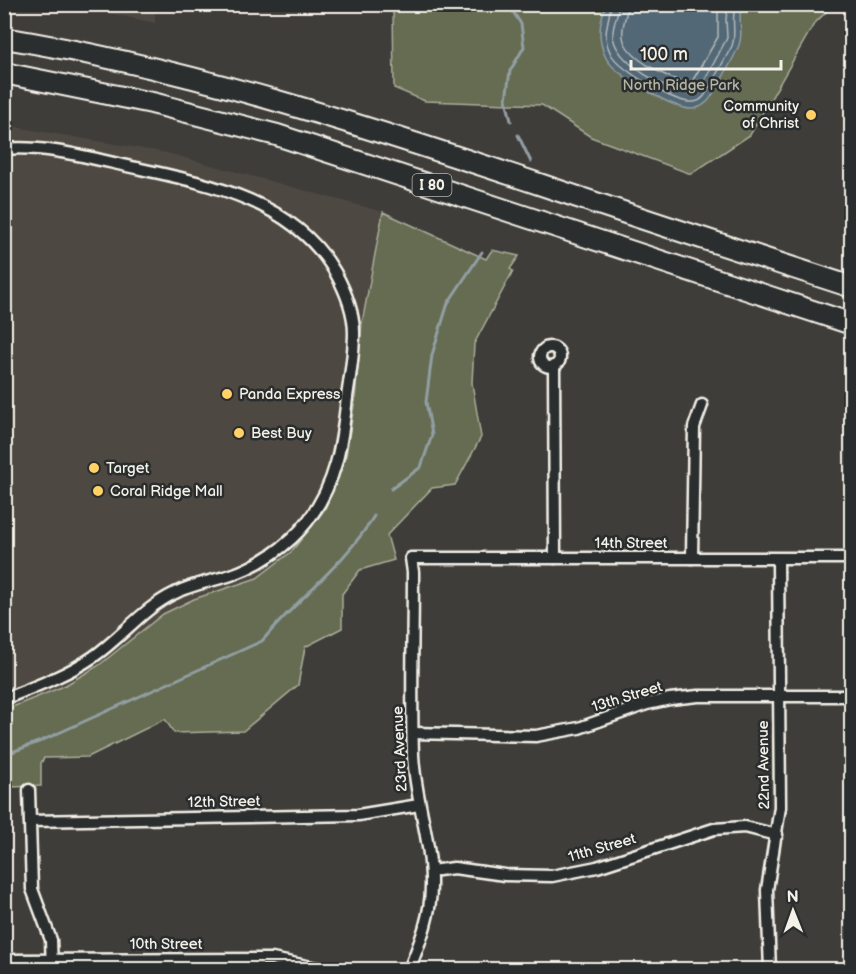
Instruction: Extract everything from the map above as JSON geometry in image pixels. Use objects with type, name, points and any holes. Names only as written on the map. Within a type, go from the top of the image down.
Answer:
[{"type":"highway","name":"I 80","points":[[4,38],[169,71],[271,99],[448,154],[852,287]]},
{"type":"highway","name":"I 80","points":[[4,73],[152,103],[277,135],[852,324]]},
{"type":"street","points":[[4,149],[45,150],[147,171],[237,195],[266,207],[299,230],[330,263],[346,294],[354,332],[339,458],[320,501],[297,533],[277,551],[254,565],[176,592],[144,613],[93,657],[39,685],[4,699]]},
{"type":"street","points":[[554,366],[555,558]]},
{"type":"street","points":[[692,558],[694,427],[702,405]]},
{"type":"street","name":"14th Street","points":[[411,558],[852,558]]},
{"type":"street","name":"23rd Avenue","points":[[410,969],[429,910],[431,871],[414,775],[413,572],[411,558]]},
{"type":"street","name":"22nd Avenue","points":[[770,969],[767,890],[780,807],[778,559]]},
{"type":"street","name":"13th Street","points":[[413,733],[536,736],[579,728],[647,704],[670,699],[698,696],[852,696]]},
{"type":"street","points":[[29,790],[32,889],[51,940],[52,965]]},
{"type":"street","name":"12th Street","points":[[30,821],[358,815],[419,806]]},
{"type":"street","name":"11th Street","points":[[431,871],[454,868],[505,876],[552,876],[597,867],[714,829],[745,827],[777,835]]},
{"type":"street","name":"10th Street","points":[[4,960],[52,965],[272,959],[327,969]]},
{"type":"shaded area","points":[[73,5],[155,5],[155,23]]},
{"type":"shaded area","points":[[4,125],[167,153],[383,212],[362,323],[355,399],[346,456],[325,509],[291,552],[257,578],[194,599],[163,614],[98,666],[64,686],[5,710]]},
{"type":"green space","name":"North Ridge Park","points":[[393,5],[833,5],[814,24],[750,135],[691,174],[591,137],[542,105],[425,101],[394,88]]},
{"type":"green space","points":[[383,212],[486,259],[492,250],[519,256],[510,269],[513,271],[474,344],[472,383],[481,437],[455,485],[432,488],[387,535],[394,560],[360,570],[342,594],[342,628],[305,647],[298,685],[243,731],[174,733],[165,719],[88,757],[44,758],[41,763],[41,786],[5,789],[5,710],[64,686],[98,666],[163,614],[194,599],[257,578],[291,552],[325,509],[346,456],[355,399],[362,323]]},
{"type":"water","points":[[606,5],[742,5],[739,46],[708,101],[691,109],[671,103],[645,90],[611,65],[603,51],[600,38]]},
{"type":"waterway","points":[[508,4],[521,24],[524,47],[510,71],[506,99],[511,121]]},
{"type":"waterway","points":[[518,135],[531,162]]},
{"type":"waterway","points":[[391,489],[421,467],[432,435],[426,402],[432,355],[448,303],[482,252]]},
{"type":"waterway","points":[[4,755],[41,741],[262,641],[349,550],[374,516]]},
{"type":"place","name":"Community of Christ","points":[[811,115]]},
{"type":"place","name":"Panda Express","points":[[227,394]]},
{"type":"place","name":"Best Buy","points":[[239,433]]},
{"type":"place","name":"Target","points":[[94,468]]},
{"type":"place","name":"Coral Ridge Mall","points":[[98,491]]}]
